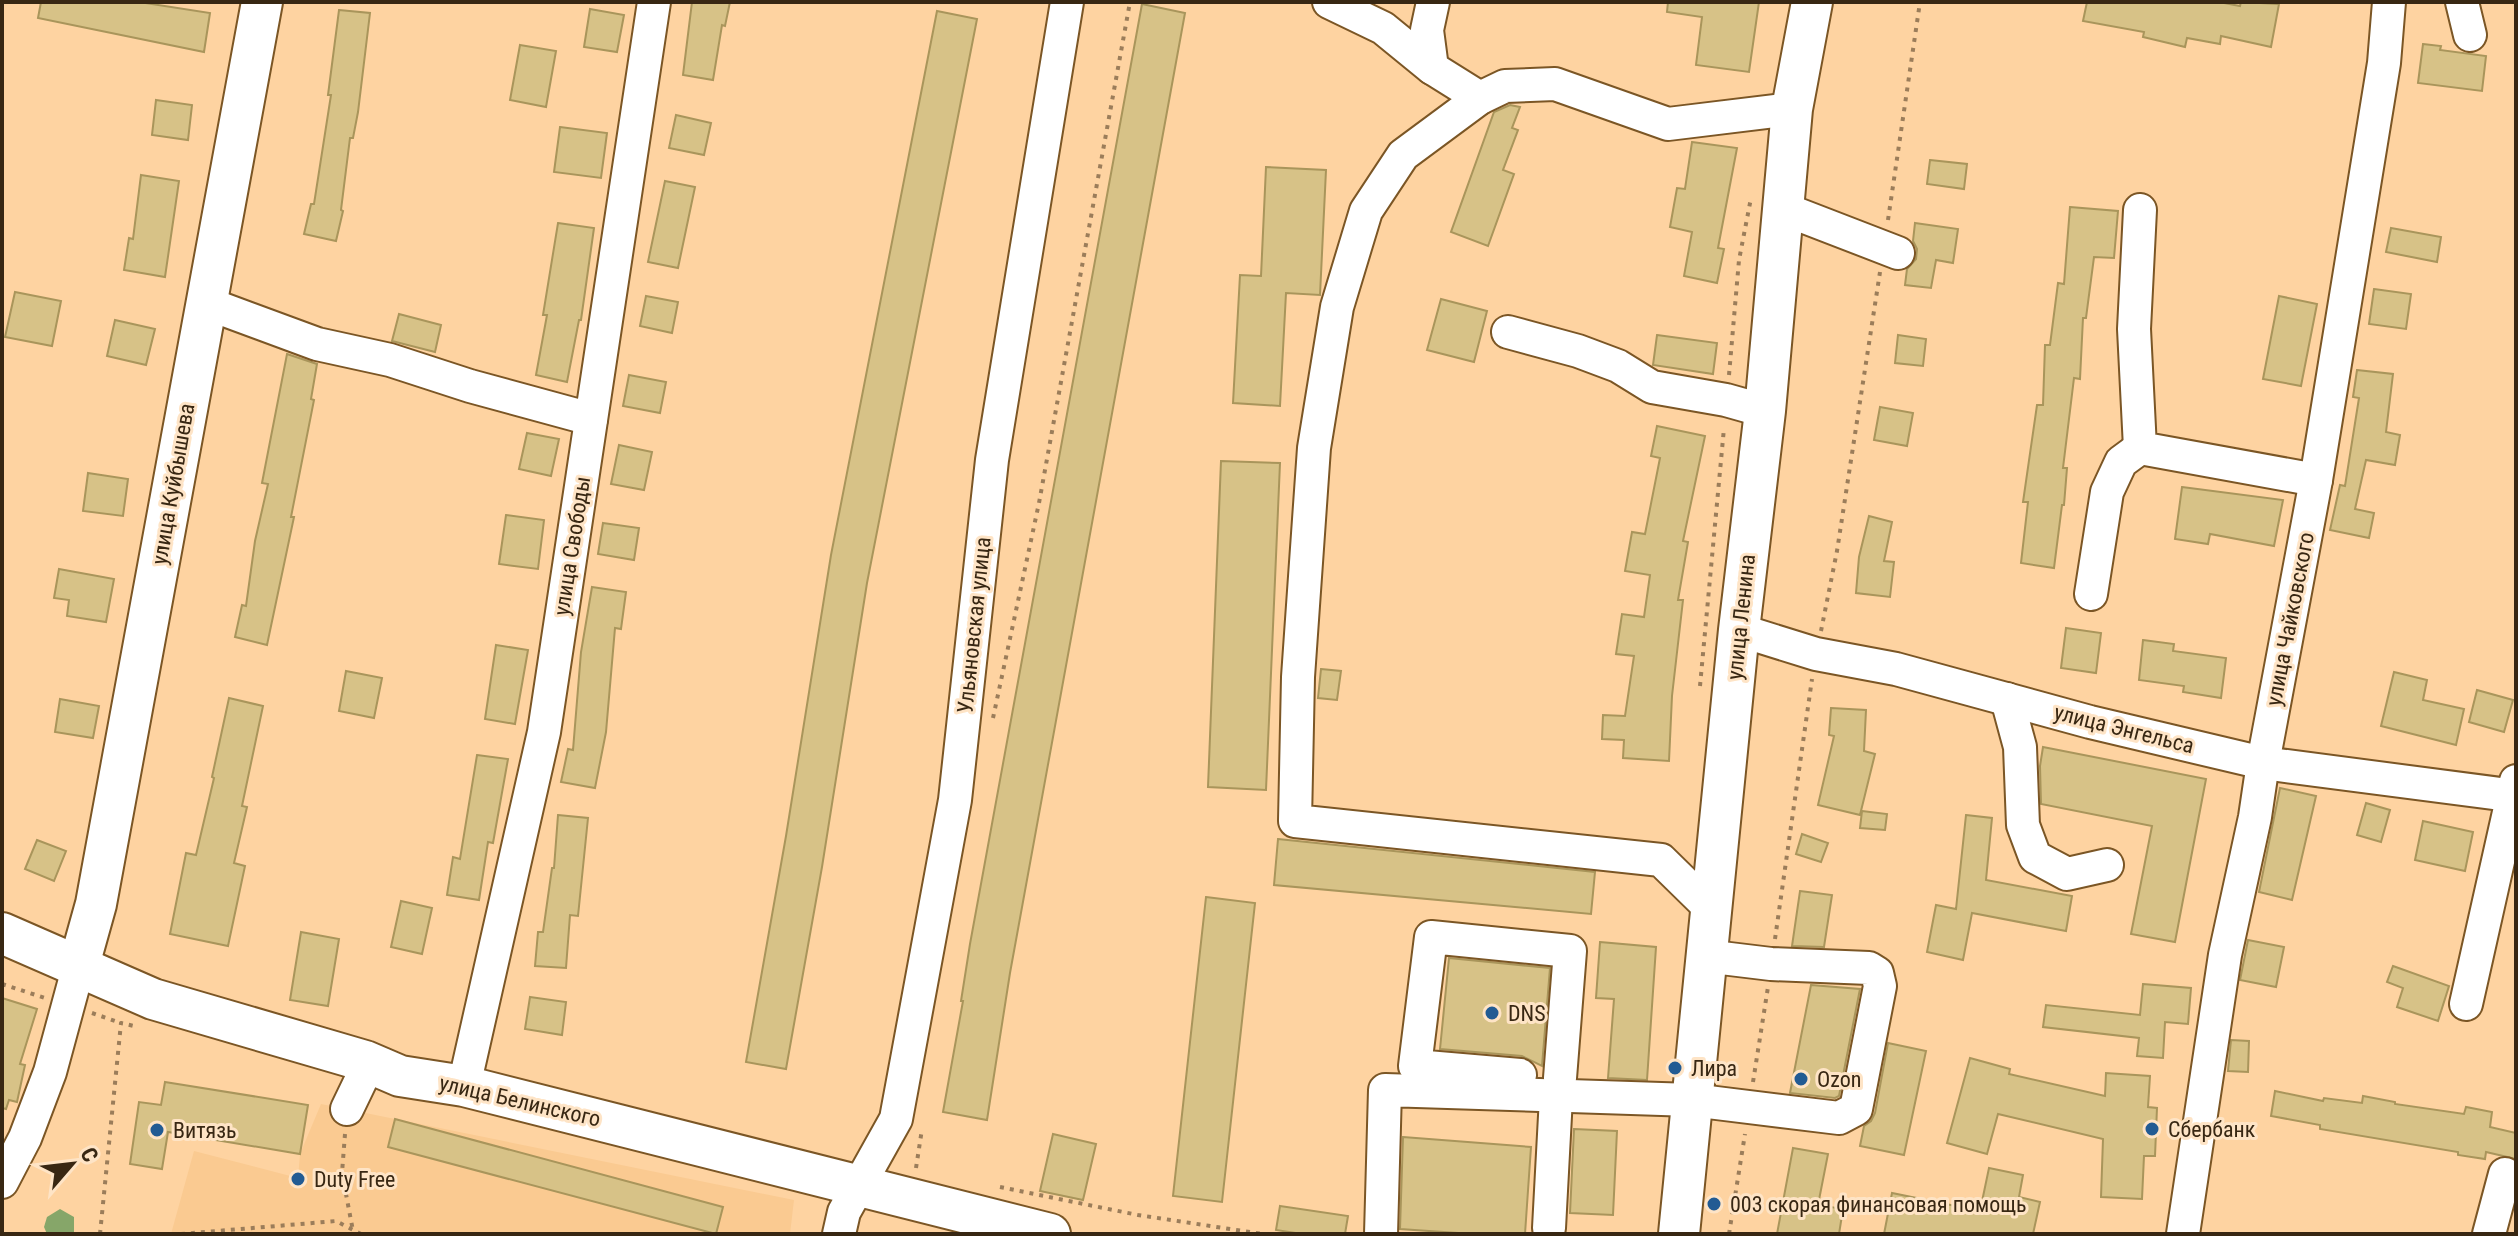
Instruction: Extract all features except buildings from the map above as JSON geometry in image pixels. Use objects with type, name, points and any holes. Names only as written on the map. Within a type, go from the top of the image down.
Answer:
[{"type":"main road","name":"улица Куйбышева","points":[[79,965],[96,904],[262,2]]},
{"type":"main road","name":"улица Ленина","points":[[1679,1234],[1739,630],[1765,411],[1792,109],[1812,2]]},
{"type":"main road","name":"улица Белинского","points":[[2,933],[153,999],[365,1061],[400,1076],[464,1086],[1050,1234]]},
{"type":"street","name":"улица Свободы","points":[[464,1086],[544,732],[654,2]]},
{"type":"street","name":"Ульяновская улица","points":[[839,1234],[844,1212],[857,1185],[896,1119],[955,800],[992,460],[1067,2]]},
{"type":"street","points":[[1329,2],[1383,28],[1432,68],[1480,98]]},
{"type":"street","points":[[1432,68],[1427,30],[1433,2]]},
{"type":"street","name":"улица Чайковского","points":[[2183,1234],[2225,955],[2255,817],[2316,480],[2384,63],[2389,2]]},
{"type":"street","points":[[2462,2],[2470,35]]},
{"type":"street","points":[[1710,908],[1661,860],[1295,821],[1298,677],[1314,448],[1337,307],[1366,211],[1403,155],[1480,98],[1505,86],[1555,84],[1668,124],[1792,109]]},
{"type":"street","points":[[1784,209],[1891,250]]},
{"type":"street","points":[[2140,210],[2134,329],[2140,448]]},
{"type":"street","points":[[206,303],[317,344],[390,360],[470,386],[591,419]]},
{"type":"street","points":[[1508,332],[1618,366],[1652,387],[1726,400],[1765,411]]},
{"type":"street","points":[[2091,594],[2107,492],[2121,462],[2140,448],[2316,480]]},
{"type":"street","name":"улица Энгельса","points":[[1739,630],[1816,654],[1896,669],[2263,763],[2515,791]]},
{"type":"street","points":[[2007,699],[2020,747],[2023,825],[2035,857],[2067,874],[2107,865]]},
{"type":"street","points":[[2466,1004],[2515,791]]},
{"type":"street","points":[[1549,1228],[1558,1087],[1570,951],[1431,937],[1415,1066],[1558,1087],[1606,1098],[1692,1100],[1839,1118],[1856,1109],[1881,982],[1877,973],[1869,968],[1771,964],[1705,956]]},
{"type":"street","points":[[2,1182],[13,1136],[50,1072],[79,965]]},
{"type":"street","points":[[347,1109],[360,1082],[365,1061]]},
{"type":"street","points":[[1381,1234],[1385,1090],[1558,1087]]},
{"type":"street","points":[[2489,1234],[2505,1174]]},
{"type":"path","points":[[991,727],[1039,503],[1130,2]]},
{"type":"path","points":[[1729,1234],[1816,654],[1891,250],[1920,2]]},
{"type":"path","points":[[100,1234],[121,1023],[136,1027]]},
{"type":"path","points":[[347,1109],[342,1173],[353,1231]]},
{"type":"path","points":[[915,1171],[922,1128]]},
{"type":"path","points":[[990,1185],[1138,1215],[1263,1234]]},
{"type":"path","points":[[181,1234],[336,1221],[361,1234]]},
{"type":"shaded area","points":[[321,1104],[794,1200],[790,1234],[171,1234],[194,1151],[298,1178],[300,1154]]},
{"type":"shaded area","points":[[60,1209],[74,1217],[74,1232],[47,1234],[44,1227],[47,1217]]},
{"type":"place","name":"DNS","points":[[1492,1013]]},
{"type":"place","name":"Лира","points":[[1675,1068]]},
{"type":"place","name":"Ozon","points":[[1801,1079]]},
{"type":"place","name":"Сбербанк","points":[[2152,1129]]},
{"type":"place","name":"Витязь","points":[[157,1130]]},
{"type":"place","name":"Duty Free","points":[[298,1179]]},
{"type":"place","name":"003 скорая финансовая помощь","points":[[1714,1204]]}]
